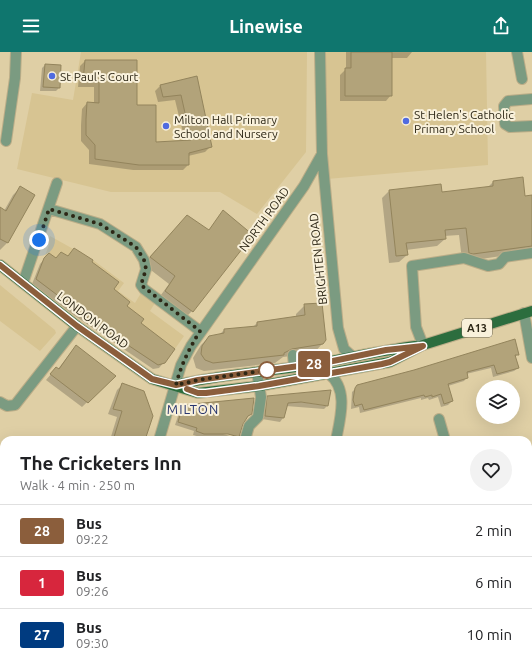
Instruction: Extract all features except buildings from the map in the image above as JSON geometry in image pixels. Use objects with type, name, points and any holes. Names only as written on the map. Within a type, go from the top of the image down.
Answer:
[{"type":"main road","name":"LONDON ROAD","points":[[0,265],[77,326],[152,379],[176,385],[198,393],[259,386],[390,362],[423,346],[528,312]]},
{"type":"main road","name":"LONDON ROAD","points":[[176,385],[198,380],[294,367],[386,350],[423,346]]},
{"type":"street","points":[[6,141],[15,78],[16,52]]},
{"type":"street","points":[[320,52],[322,154]]},
{"type":"street","points":[[517,52],[522,79]]},
{"type":"street","points":[[532,100],[508,101],[504,106],[506,124],[510,128],[532,126]]},
{"type":"street","name":"NORTH ROAD","points":[[160,436],[181,365],[190,346],[304,186],[322,154]]},
{"type":"street","name":"BRIGHTEN ROAD","points":[[322,154],[338,328],[344,349],[353,357]]},
{"type":"street","points":[[23,283],[57,183]]},
{"type":"street","points":[[49,209],[100,224],[136,247],[144,260],[146,269],[141,285],[200,331]]},
{"type":"street","points":[[423,346],[416,326],[412,266],[464,258],[488,266],[499,264],[505,257],[532,253]]},
{"type":"street","points":[[528,312],[532,358]]},
{"type":"street","points":[[0,402],[7,406],[14,405],[77,326]]},
{"type":"street","points":[[293,355],[294,367]]},
{"type":"street","points":[[246,436],[249,426],[258,417],[261,397],[257,372]]},
{"type":"street","points":[[330,374],[341,390],[340,414],[337,436]]},
{"type":"street","points":[[440,419],[444,436]]},
{"type":"shaded area","name":"Milton Hall Primary School and Nursery","points":[[81,52],[307,52],[306,152],[257,214],[220,192],[111,192],[17,169],[32,93],[73,100]]},
{"type":"shaded area","name":"St Helen's Catholic Primary School","points":[[325,52],[486,52],[488,165],[327,179]]},
{"type":"shaded area","points":[[50,236],[93,260],[124,283],[118,291],[135,303],[141,293],[155,303],[150,311],[184,336],[165,363],[158,365],[94,322],[37,277],[49,245],[47,243]]},
{"type":"shaded area","points":[[0,285],[55,330],[56,333],[40,351],[0,321]]},
{"type":"bus line","name":"28","points":[[0,265],[77,326],[152,379],[163,383],[176,385],[198,380],[328,362],[386,350],[423,346],[390,362],[344,371],[259,386],[206,393],[198,393],[187,389]]},
{"type":"place","name":"St Paul's Court","points":[[52,76]]},
{"type":"place","name":"St Helen's Catholic Primary School","points":[[406,121]]},
{"type":"place","name":"Milton Hall Primary School and Nursery","points":[[166,126]]},
{"type":"district","name":"MILTON","points":[[193,409]]},
{"type":"route","points":[[39,240],[49,209],[100,224],[136,247],[144,260],[146,269],[141,285],[144,289],[200,331],[190,346],[181,365],[176,385],[198,380],[269,370],[267,370]]}]
